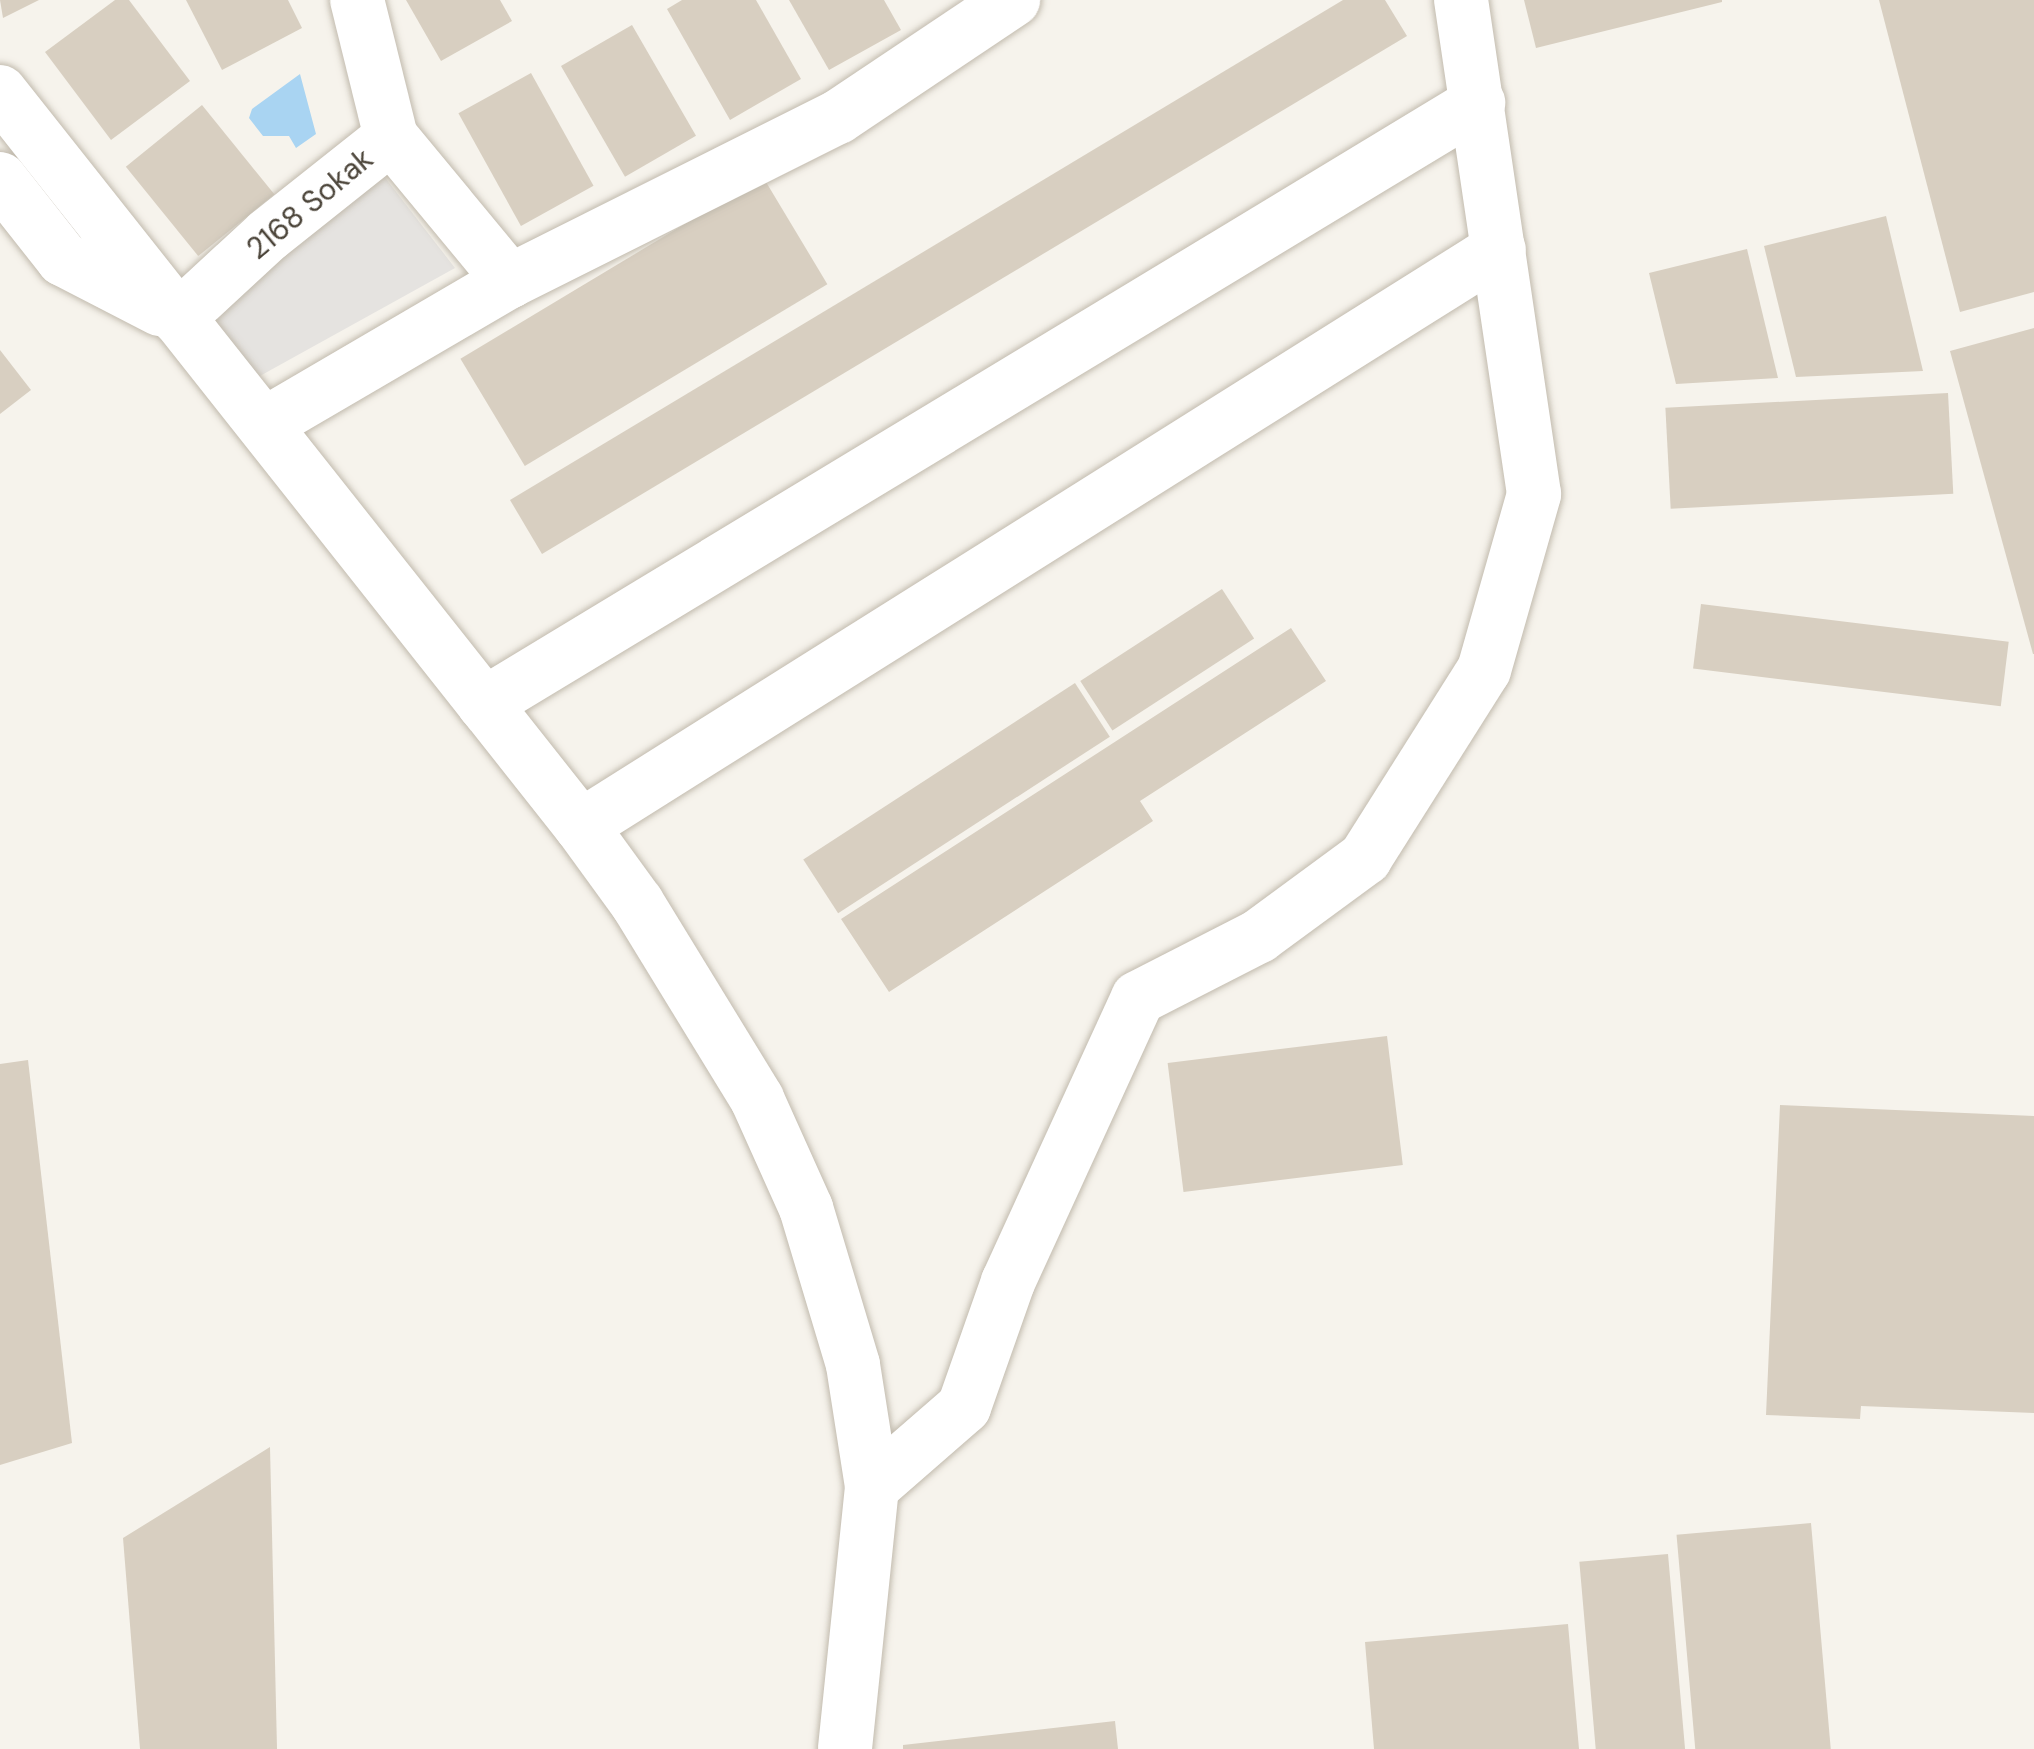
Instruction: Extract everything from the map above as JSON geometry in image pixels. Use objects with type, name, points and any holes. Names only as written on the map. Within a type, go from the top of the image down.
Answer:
[{"type":"street","name":"2168 Sokak","points":[[178,318],[268,235],[391,136],[357,0]]},
{"type":"street","points":[[265,424],[510,281],[838,117],[1013,0]]},
{"type":"street","points":[[872,1486],[964,1407],[1008,1282],[1138,998],[1259,936],[1364,858],[1484,670],[1534,494],[1461,0]]},
{"type":"street","points":[[0,92],[581,826],[637,903],[757,1099],[806,1208],[854,1365],[872,1486],[845,1749]]},
{"type":"street","points":[[484,704],[1478,104]]},
{"type":"street","points":[[391,136],[510,281]]},
{"type":"street","points":[[0,178],[63,259],[178,318]]},
{"type":"street","points":[[581,826],[1499,249]]},
{"type":"shaded area","points":[[376,166],[455,268],[247,383],[202,314]]},
{"type":"water","points":[[300,74],[316,134],[296,148],[289,136],[263,136],[249,118],[252,109]]},
{"type":"building","points":[[0,0],[39,0],[3,18]]},
{"type":"building","points":[[115,0],[129,0],[190,81],[111,140],[45,52]]},
{"type":"building","points":[[186,0],[288,0],[302,28],[222,70]]},
{"type":"building","points":[[406,0],[500,0],[512,21],[441,61]]},
{"type":"building","points":[[682,0],[756,0],[801,79],[730,120],[667,9]]},
{"type":"building","points":[[789,0],[884,0],[901,30],[829,70]]},
{"type":"building","points":[[1343,0],[1385,0],[1407,36],[542,554],[510,500]]},
{"type":"building","points":[[1524,0],[1722,0],[1722,2],[1536,48]]},
{"type":"building","points":[[1879,0],[2034,0],[2034,292],[1960,312]]},
{"type":"building","points":[[632,25],[696,136],[625,177],[561,66]]},
{"type":"building","points":[[531,73],[594,186],[521,226],[458,113]]},
{"type":"building","points":[[202,105],[274,194],[198,256],[126,167]]},
{"type":"building","points":[[763,177],[827,284],[525,466],[460,359]]},
{"type":"building","points":[[1886,216],[1923,371],[1796,377],[1764,246]]},
{"type":"building","points":[[1747,249],[1778,378],[1676,384],[1649,273]]},
{"type":"building","points":[[2034,328],[2034,654],[2033,654],[1950,351]]},
{"type":"building","points":[[0,350],[31,390],[0,414]]},
{"type":"building","points":[[1948,393],[1953,494],[1671,509],[1665,408]]},
{"type":"building","points":[[1222,589],[1254,638],[1112,731],[1080,681]]},
{"type":"building","points":[[1701,604],[2009,642],[2001,706],[1693,669]]},
{"type":"building","points":[[1291,628],[1326,681],[1140,801],[1153,821],[889,992],[841,919]]},
{"type":"building","points":[[1075,683],[1110,737],[838,913],[803,859]]},
{"type":"building","points":[[1387,1036],[1403,1165],[1183,1192],[1168,1063]]},
{"type":"building","points":[[28,1060],[72,1443],[0,1465],[0,1064]]},
{"type":"building","points":[[1780,1105],[2034,1116],[2034,1413],[1861,1406],[1860,1419],[1766,1415]]},
{"type":"building","points":[[270,1447],[277,1749],[140,1749],[123,1538]]},
{"type":"building","points":[[1811,1523],[1831,1749],[1695,1749],[1677,1535]]},
{"type":"building","points":[[1668,1554],[1685,1749],[1596,1749],[1579,1562]]},
{"type":"building","points":[[1568,1624],[1579,1749],[1374,1749],[1365,1642]]},
{"type":"building","points":[[1115,1721],[1118,1749],[903,1749],[903,1745]]}]
